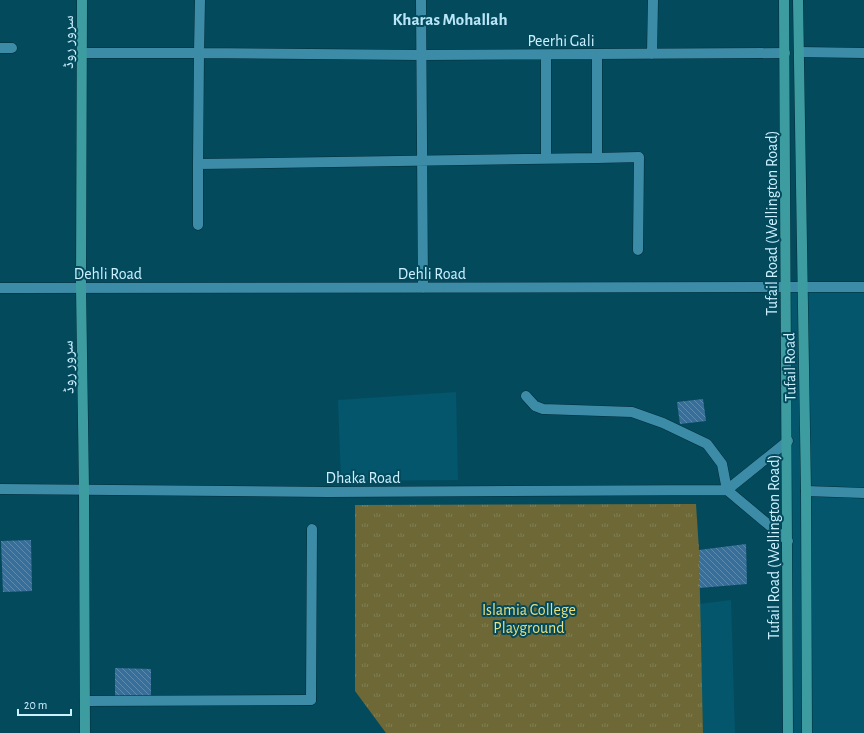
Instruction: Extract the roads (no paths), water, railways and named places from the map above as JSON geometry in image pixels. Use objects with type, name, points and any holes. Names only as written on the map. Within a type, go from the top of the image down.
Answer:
[{"type":"main road","name":"سرور روڈ","points":[[82,0],[81,287],[85,733]]},
{"type":"main road","name":"Tufail Road (Wellington Road)","points":[[784,0],[788,440],[788,733]]},
{"type":"main road","name":"Tufail Road","points":[[798,0],[806,491],[807,733]]},
{"type":"street","points":[[198,225],[200,0]]},
{"type":"street","points":[[421,0],[422,288]]},
{"type":"street","points":[[652,54],[653,0]]},
{"type":"street","points":[[0,48],[12,48]]},
{"type":"street","points":[[799,52],[864,53]]},
{"type":"street","name":"Peerhi Gali","points":[[82,53],[421,55],[785,53]]},
{"type":"street","points":[[597,54],[597,158]]},
{"type":"street","points":[[546,55],[546,158]]},
{"type":"street","points":[[198,164],[639,157],[638,250]]},
{"type":"street","name":"Dehli Road","points":[[0,288],[864,287]]},
{"type":"street","points":[[526,396],[535,406],[543,409],[632,412],[663,423],[707,444],[722,464],[727,490],[788,541]]},
{"type":"street","points":[[727,490],[788,440]]},
{"type":"street","name":"Dhaka Road","points":[[0,489],[328,492],[727,490]]},
{"type":"street","points":[[806,491],[864,493]]},
{"type":"street","points":[[85,701],[311,700],[312,529]]},
{"type":"district","name":"Kharas Mohallah","points":[[450,19]]},
{"type":"park label","name":"Islamia College Playground","points":[[529,618]]}]
